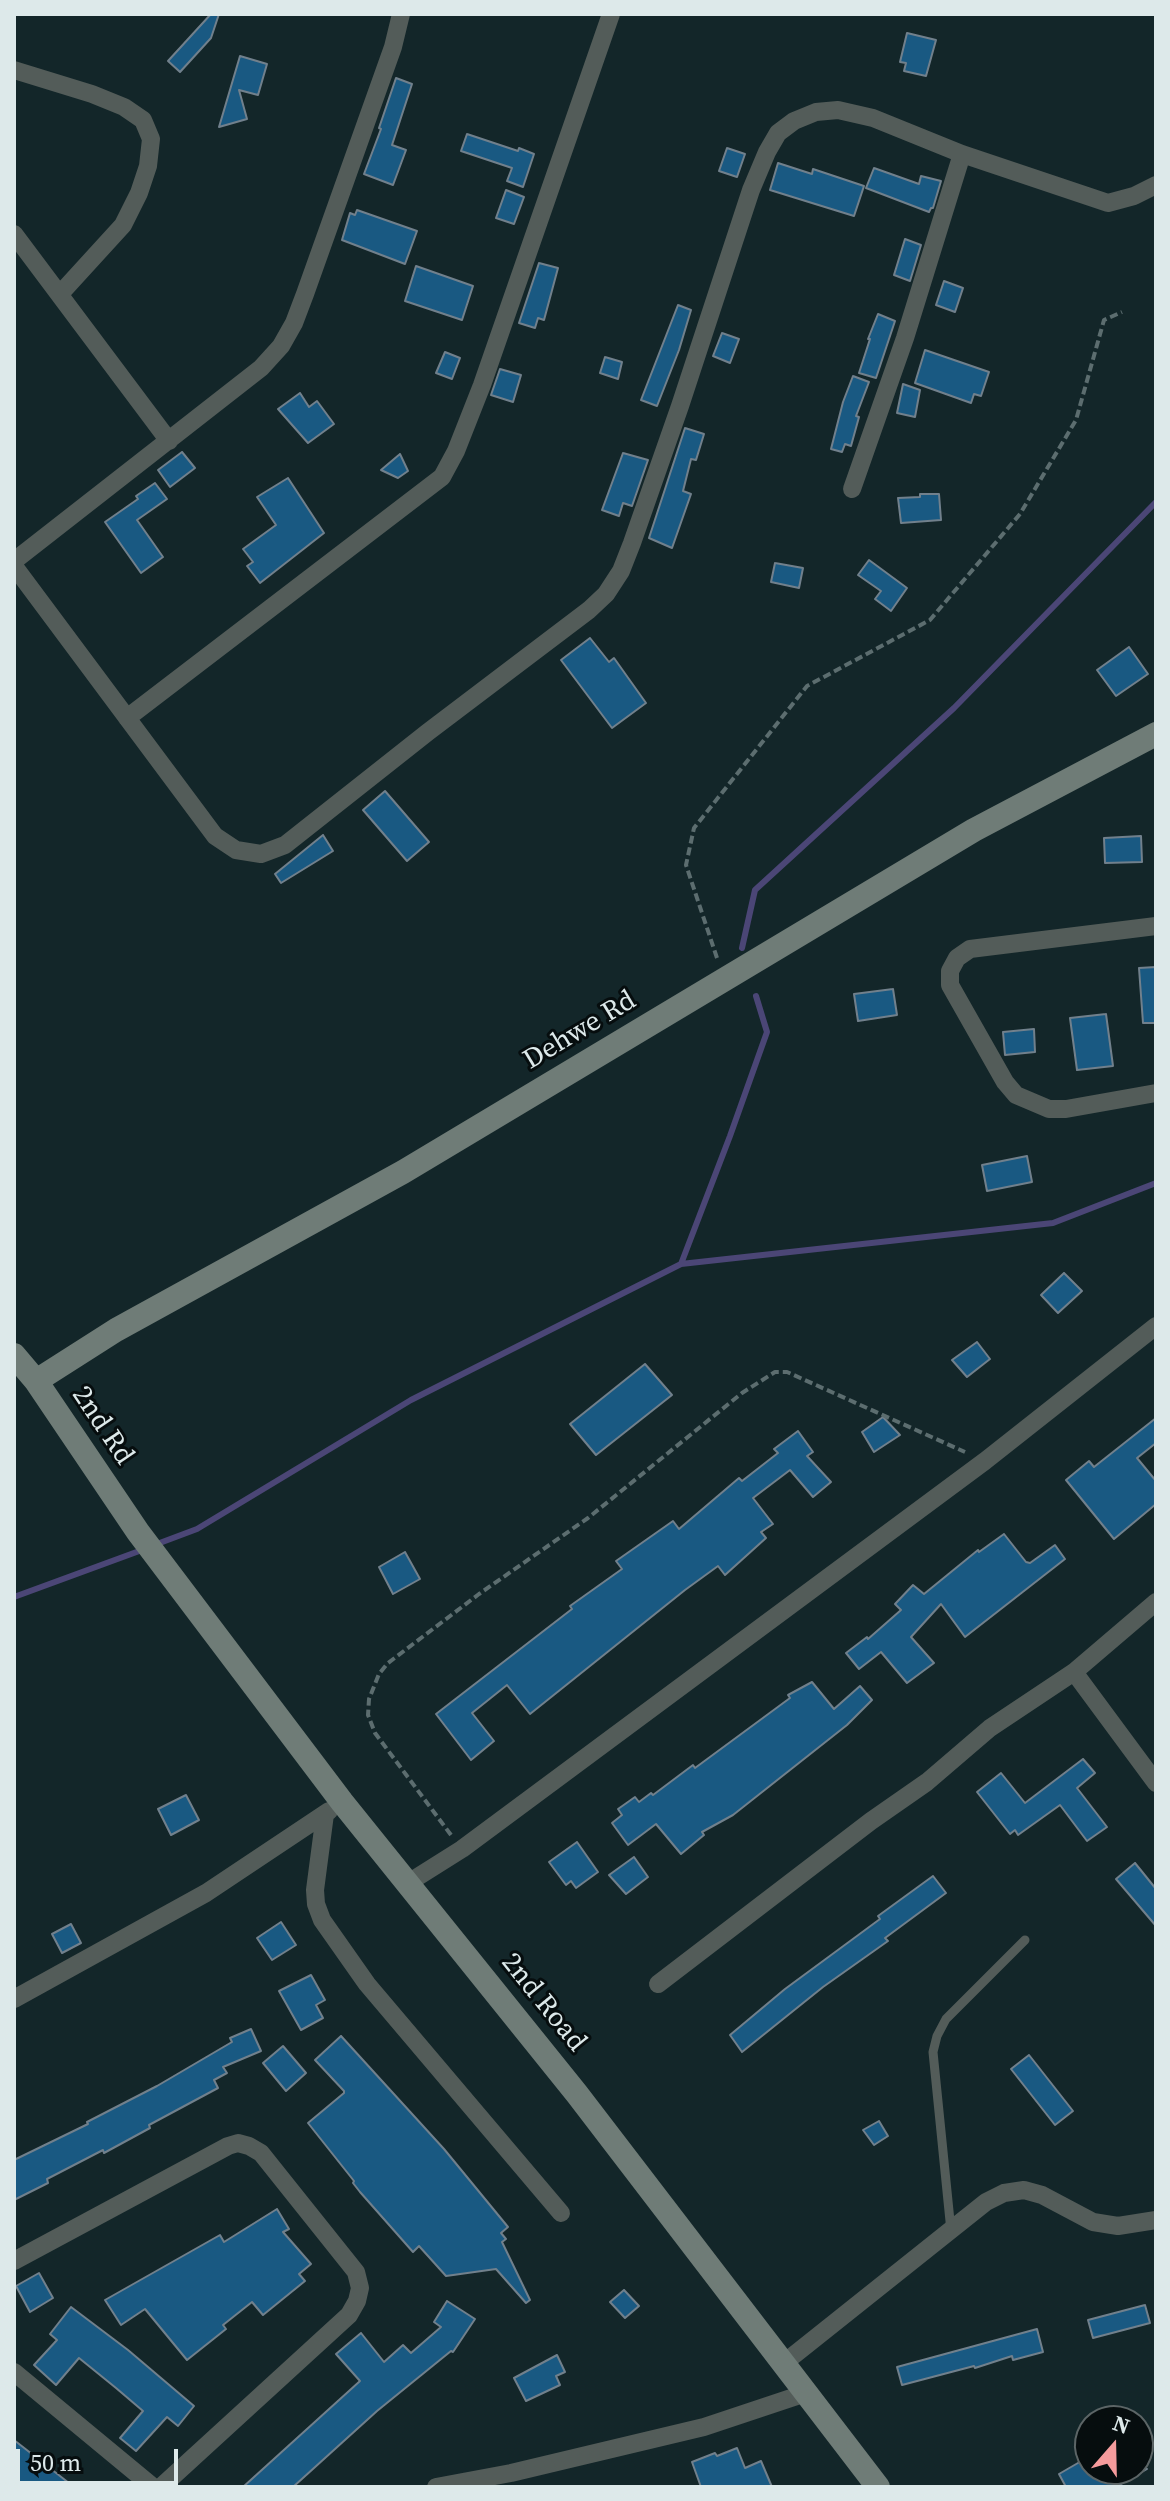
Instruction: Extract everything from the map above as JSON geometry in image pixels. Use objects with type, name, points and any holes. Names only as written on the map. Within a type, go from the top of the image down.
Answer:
[{"type":"street","points":[[401,14],[393,47],[294,323],[281,346],[261,368],[14,564],[215,836],[236,850],[261,854],[285,845],[606,594],[621,571],[680,406],[751,190],[778,133],[794,121],[816,112],[838,110],[873,118],[962,154],[1108,203],[1134,196],[1156,185]]},
{"type":"street","points":[[127,718],[442,477],[456,451],[482,385],[611,14]]},
{"type":"street","points":[[14,70],[124,107],[143,120],[151,139],[148,166],[123,225],[60,294]]},
{"type":"street","points":[[852,489],[905,338],[962,154]]},
{"type":"street","points":[[14,234],[169,441]]},
{"type":"street","name":"Dehwe Rd","points":[[36,1381],[116,1330],[403,1172],[974,830],[1156,734]]},
{"type":"street","points":[[1156,926],[970,949],[957,958],[950,971],[950,985],[1005,1082],[1016,1095],[1049,1109],[1066,1109],[1156,1093]]},
{"type":"street","points":[[408,1883],[462,1849],[985,1461],[1156,1326]]},
{"type":"street","name":"2nd Rd","points":[[14,1355],[36,1381],[158,1559]]},
{"type":"street","name":"2nd Road","points":[[158,1559],[333,1808],[408,1883],[577,2094],[878,2487]]},
{"type":"street","points":[[658,1984],[871,1821],[927,1782],[990,1728],[1074,1672],[1156,1602]]},
{"type":"street","points":[[1074,1672],[1156,1783]]},
{"type":"street","points":[[14,1999],[206,1893],[333,1808]]},
{"type":"street","points":[[333,1808],[315,1890],[322,1920],[367,1984],[561,2213]]},
{"type":"street","points":[[14,2261],[238,2143],[261,2153],[356,2272],[360,2288],[349,2315],[161,2487]]},
{"type":"street","points":[[784,2363],[986,2202],[1004,2193],[1024,2190],[1042,2195],[1093,2222],[1118,2226],[1156,2220]]},
{"type":"street","points":[[14,2372],[153,2487]]},
{"type":"street","points":[[436,2487],[513,2480],[704,2427],[806,2393]]},
{"type":"lane","points":[[951,2231],[933,2052],[937,2036],[946,2019],[1025,1940]]},
{"type":"path","points":[[725,979],[686,865],[694,828],[807,686],[930,620],[1020,514],[1076,420],[1104,320],[1122,312]]},
{"type":"path","points":[[462,1849],[375,1733],[368,1715],[369,1699],[379,1674],[388,1663],[479,1594],[588,1518],[753,1386],[775,1372],[787,1372],[985,1461]]},
{"type":"building","points":[[211,14],[219,14],[211,38],[180,72],[168,61]]},
{"type":"building","points":[[907,33],[936,40],[926,76],[904,71],[906,63],[900,62]]},
{"type":"building","points":[[240,56],[267,64],[258,95],[239,90],[247,119],[219,127]]},
{"type":"building","points":[[396,78],[412,84],[392,145],[406,150],[393,185],[364,174]]},
{"type":"building","points":[[467,134],[534,154],[523,187],[507,181],[512,168],[461,151]]},
{"type":"building","points":[[727,148],[745,154],[737,177],[719,171]]},
{"type":"building","points":[[778,163],[812,174],[813,169],[864,186],[854,216],[770,190]]},
{"type":"building","points":[[874,168],[919,184],[921,176],[941,181],[933,208],[929,212],[866,188]]},
{"type":"building","points":[[506,190],[524,197],[514,224],[496,218]]},
{"type":"building","points":[[357,210],[417,231],[405,264],[342,240],[350,213],[355,215]]},
{"type":"building","points":[[905,239],[921,245],[910,281],[894,275]]},
{"type":"building","points":[[539,263],[558,268],[544,320],[538,318],[535,328],[519,323]]},
{"type":"building","points":[[416,266],[473,286],[462,320],[405,301]]},
{"type":"building","points":[[944,281],[963,288],[955,312],[936,305]]},
{"type":"building","points":[[678,305],[691,310],[657,406],[641,400]]},
{"type":"building","points":[[878,314],[895,321],[876,378],[859,373]]},
{"type":"building","points":[[722,333],[739,339],[730,363],[713,356]]},
{"type":"building","points":[[925,350],[989,372],[981,396],[974,394],[971,403],[915,383]]},
{"type":"building","points":[[445,352],[460,358],[452,379],[436,373]]},
{"type":"building","points":[[605,357],[622,362],[618,379],[600,373]]},
{"type":"building","points":[[500,369],[521,375],[513,402],[491,395]]},
{"type":"building","points":[[853,376],[869,382],[856,416],[859,417],[851,446],[845,444],[842,452],[831,449]]},
{"type":"building","points":[[903,384],[920,390],[915,417],[897,413]]},
{"type":"building","points":[[300,393],[309,407],[317,401],[334,424],[308,443],[278,409]]},
{"type":"building","points":[[685,428],[704,434],[696,460],[691,459],[683,491],[691,494],[672,548],[649,538]]},
{"type":"building","points":[[182,452],[195,468],[170,487],[158,470]]},
{"type":"building","points":[[623,453],[648,460],[632,506],[623,503],[619,516],[602,510]]},
{"type":"building","points":[[400,454],[408,471],[398,478],[381,470]]},
{"type":"building","points":[[288,478],[324,533],[260,583],[247,566],[253,562],[243,549],[276,525],[257,497]]},
{"type":"building","points":[[155,483],[167,499],[137,520],[163,557],[141,573],[105,522]]},
{"type":"building","points":[[920,494],[939,494],[941,520],[901,523],[898,498],[920,497]]},
{"type":"building","points":[[869,560],[907,588],[891,611],[875,599],[881,591],[858,575]]},
{"type":"building","points":[[775,563],[803,568],[799,588],[771,582]]},
{"type":"building","points":[[590,638],[609,662],[614,658],[646,703],[612,728],[561,660]]},
{"type":"building","points":[[1129,647],[1148,674],[1116,696],[1097,670]]},
{"type":"building","points":[[385,791],[429,842],[407,861],[363,810]]},
{"type":"building","points":[[323,835],[333,851],[281,883],[275,874]]},
{"type":"building","points":[[1141,836],[1142,862],[1105,863],[1104,838]]},
{"type":"building","points":[[1156,967],[1156,1023],[1143,1023],[1139,968]]},
{"type":"building","points":[[893,989],[897,1015],[858,1021],[854,994]]},
{"type":"building","points":[[1106,1014],[1113,1066],[1077,1070],[1070,1018]]},
{"type":"building","points":[[1034,1029],[1035,1052],[1005,1055],[1003,1032]]},
{"type":"building","points":[[1027,1156],[1032,1182],[987,1191],[982,1165]]},
{"type":"building","points":[[1064,1273],[1082,1291],[1058,1313],[1041,1295]]},
{"type":"building","points":[[977,1342],[990,1359],[967,1377],[952,1360]]},
{"type":"building","points":[[645,1364],[672,1395],[596,1455],[570,1424]]},
{"type":"building","points":[[883,1417],[900,1435],[874,1452],[862,1432]]},
{"type":"building","points":[[1156,1418],[1156,1443],[1137,1458],[1156,1481],[1156,1504],[1114,1539],[1066,1480],[1089,1461],[1094,1467]]},
{"type":"building","points":[[798,1431],[813,1452],[807,1456],[831,1482],[813,1497],[790,1470],[753,1498],[773,1524],[761,1532],[766,1538],[725,1575],[718,1566],[685,1590],[530,1714],[507,1685],[472,1713],[494,1741],[471,1760],[436,1714],[572,1609],[570,1606],[622,1569],[616,1561],[673,1521],[679,1529],[739,1478],[742,1481],[778,1453],[774,1449]]},
{"type":"building","points":[[1004,1534],[1026,1562],[1030,1563],[1055,1545],[1065,1559],[965,1637],[941,1604],[911,1637],[934,1663],[907,1683],[881,1652],[859,1669],[846,1653],[868,1639],[901,1610],[895,1604],[913,1585],[924,1594],[978,1550]]},
{"type":"building","points":[[405,1552],[420,1579],[393,1594],[379,1567]]},
{"type":"building","points":[[812,1682],[834,1709],[860,1686],[872,1700],[847,1725],[733,1815],[702,1832],[704,1835],[681,1854],[656,1824],[628,1845],[612,1823],[622,1815],[618,1809],[635,1797],[639,1802],[651,1793],[653,1795],[693,1765],[695,1768],[790,1698],[788,1695]]},
{"type":"building","points":[[1083,1759],[1095,1773],[1077,1788],[1107,1827],[1087,1841],[1060,1805],[1018,1835],[1015,1830],[1010,1834],[977,1792],[1001,1773],[1025,1803]]},
{"type":"building","points":[[186,1795],[199,1820],[171,1835],[158,1809]]},
{"type":"building","points":[[577,1842],[598,1872],[576,1888],[571,1881],[566,1885],[549,1862]]},
{"type":"building","points":[[634,1857],[648,1877],[626,1894],[609,1875]]},
{"type":"building","points":[[1135,1863],[1156,1889],[1156,1926],[1116,1879]]},
{"type":"building","points":[[933,1876],[946,1893],[742,2052],[730,2035],[785,1989],[880,1919],[878,1916]]},
{"type":"building","points":[[281,1922],[296,1945],[272,1960],[257,1938]]},
{"type":"building","points":[[71,1924],[81,1943],[62,1953],[52,1934]]},
{"type":"building","points":[[311,1975],[325,2000],[316,2005],[323,2018],[301,2030],[279,1991]]},
{"type":"building","points":[[251,2029],[261,2051],[223,2067],[227,2073],[214,2080],[218,2088],[104,2153],[103,2150],[47,2179],[48,2183],[14,2200],[14,2160],[157,2086],[232,2042],[230,2038]]},
{"type":"building","points":[[341,2036],[444,2149],[508,2227],[501,2233],[506,2239],[502,2242],[530,2300],[526,2303],[496,2269],[446,2276],[419,2246],[413,2252],[360,2192],[308,2123],[344,2093],[315,2060]]},
{"type":"building","points":[[283,2046],[306,2073],[286,2091],[263,2063]]},
{"type":"building","points":[[1029,2055],[1073,2111],[1055,2125],[1011,2069]]},
{"type":"building","points":[[879,2121],[888,2136],[874,2145],[863,2130]]},
{"type":"building","points":[[277,2209],[289,2229],[283,2232],[311,2264],[299,2274],[305,2281],[263,2315],[252,2302],[223,2325],[226,2329],[187,2360],[145,2309],[121,2325],[105,2300],[220,2235],[224,2242]]},
{"type":"building","points":[[39,2273],[53,2298],[30,2312],[16,2286]]},
{"type":"building","points":[[624,2290],[639,2306],[625,2318],[610,2302]]},
{"type":"building","points":[[447,2301],[475,2319],[453,2352],[377,2411],[293,2487],[243,2487],[360,2381],[336,2354],[361,2333],[384,2362],[403,2345],[411,2353],[441,2327],[434,2322]]},
{"type":"building","points":[[1145,2305],[1150,2323],[1093,2338],[1088,2320]]},
{"type":"building","points":[[71,2307],[194,2406],[178,2426],[167,2417],[136,2451],[120,2438],[143,2411],[116,2388],[79,2358],[56,2385],[34,2365],[57,2340],[50,2334]]},
{"type":"building","points":[[1037,2329],[1043,2352],[1013,2360],[1012,2356],[902,2385],[897,2367]]},
{"type":"building","points":[[557,2355],[565,2372],[556,2376],[560,2385],[526,2401],[514,2378]]},
{"type":"building","points":[[14,2440],[74,2487],[14,2487]]},
{"type":"building","points":[[737,2448],[745,2468],[761,2461],[772,2487],[701,2487],[692,2462]]},
{"type":"building","points":[[1074,2465],[1074,2485],[1119,2485],[1066,2487],[1059,2474]]},
{"type":"waterway","points":[[742,948],[755,890],[954,708],[1156,502]]},
{"type":"waterway","points":[[681,1264],[767,1032],[756,996]]},
{"type":"waterway","points":[[157,1544],[197,1529],[411,1400],[681,1264],[1053,1223],[1156,1183]]},
{"type":"waterway","points":[[14,1597],[142,1550]]}]
